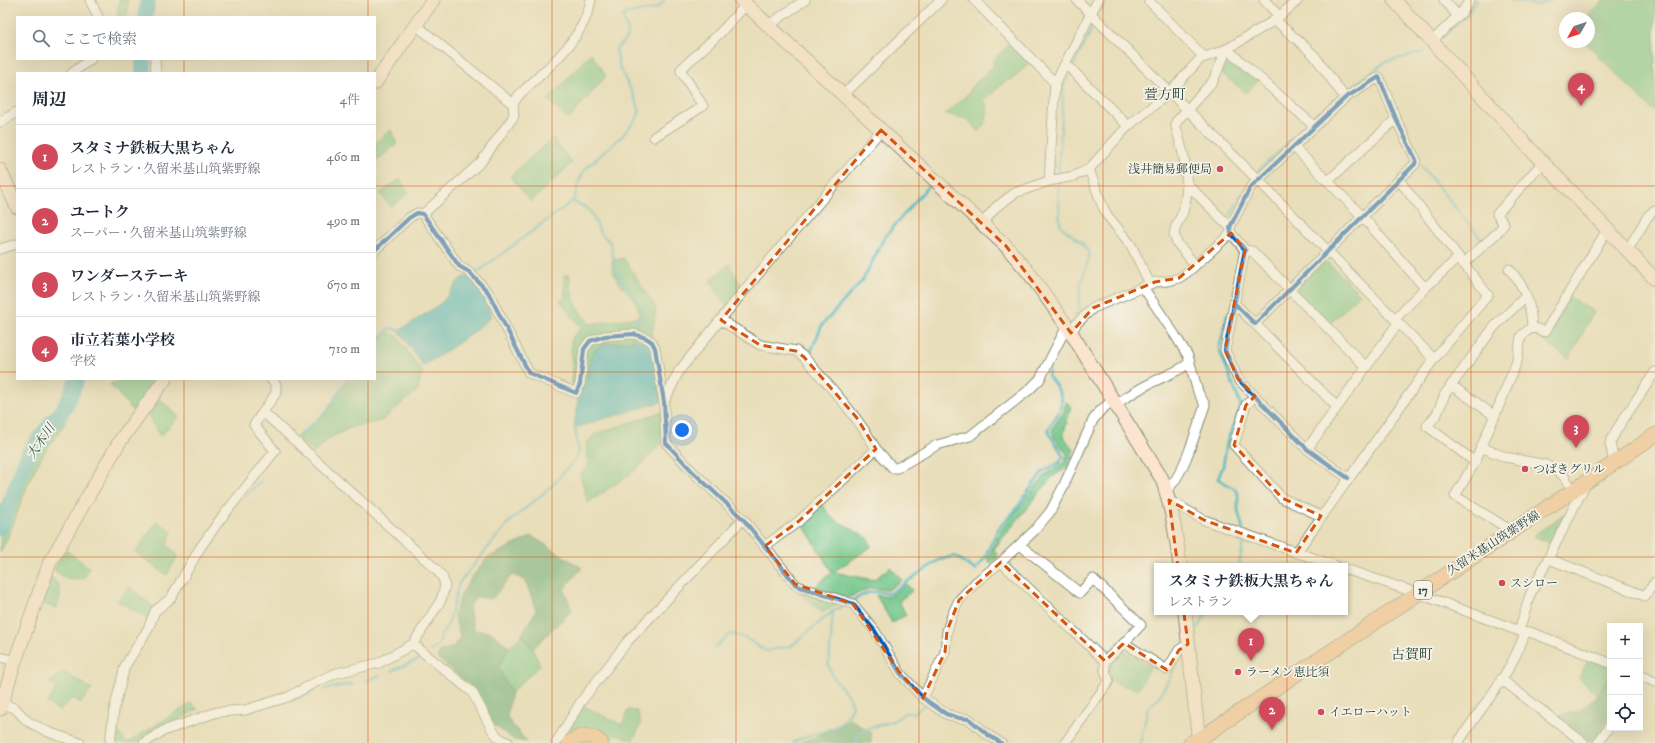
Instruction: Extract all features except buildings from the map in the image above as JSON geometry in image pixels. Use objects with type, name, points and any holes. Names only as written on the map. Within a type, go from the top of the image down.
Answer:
[{"type":"main road","name":"久留米基山筑紫野線","points":[[1196,742],[1655,435]]},
{"type":"main road","points":[[569,743],[576,738],[586,736],[596,738],[601,743]]},
{"type":"street","points":[[90,0],[98,16]]},
{"type":"street","points":[[376,79],[433,0]]},
{"type":"street","points":[[423,214],[481,162],[514,116],[513,104],[519,95],[566,48],[580,30],[589,12],[591,0]]},
{"type":"street","points":[[769,25],[805,0]]},
{"type":"street","points":[[844,94],[941,0]]},
{"type":"street","points":[[974,0],[1055,82]]},
{"type":"street","points":[[1077,0],[1258,180],[1434,359]]},
{"type":"street","points":[[1055,181],[1055,82],[1066,64],[1098,0]]},
{"type":"street","points":[[1264,0],[1277,18],[1314,56],[1345,98]]},
{"type":"street","points":[[982,224],[996,207],[1015,193],[1089,169],[1107,151],[1128,126],[1169,92],[1200,59],[1227,49],[1277,18],[1298,0]]},
{"type":"street","points":[[1394,0],[1543,162],[1655,279]]},
{"type":"street","points":[[1444,0],[1458,16]]},
{"type":"street","points":[[1431,42],[1458,16],[1470,0]]},
{"type":"street","points":[[1154,2],[1204,57]]},
{"type":"street","points":[[654,137],[703,106],[681,69],[719,34],[743,3],[844,94],[1006,246],[1029,273],[1069,330],[1156,468],[1168,496],[1180,563]]},
{"type":"street","points":[[416,25],[513,104]]},
{"type":"street","points":[[1195,265],[1177,243],[1174,234],[1183,212],[1187,184],[1184,157],[1176,122],[1212,81],[1227,49]]},
{"type":"street","points":[[1227,49],[1311,123]]},
{"type":"street","points":[[73,72],[89,60]]},
{"type":"street","points":[[155,60],[156,72]]},
{"type":"street","points":[[1066,64],[1128,126]]},
{"type":"street","points":[[721,320],[760,345],[796,351],[804,357],[857,418],[866,430],[876,449],[893,468],[897,468],[937,446],[970,436],[1029,390],[1040,379],[1069,330],[1093,308],[1155,282],[1179,278],[1189,271],[1231,230],[1250,188],[1293,146],[1311,123],[1345,98],[1379,76],[1396,119],[1416,160],[1399,180],[1256,324]]},
{"type":"street","points":[[0,122],[16,113]]},
{"type":"street","points":[[1328,181],[1396,119]]},
{"type":"street","points":[[664,402],[679,371],[881,130]]},
{"type":"street","points":[[1293,146],[1362,216],[1425,288]]},
{"type":"street","points":[[1306,449],[1366,367],[1396,321],[1425,288],[1501,228],[1504,224],[1497,214],[1543,162]]},
{"type":"street","points":[[1089,169],[1107,215],[1131,245],[1147,285],[1188,356],[1198,392],[1205,405],[1187,456],[1168,496]]},
{"type":"street","points":[[0,170],[16,205]]},
{"type":"street","points":[[1296,553],[1434,359],[1488,295],[1460,261],[1399,180]]},
{"type":"street","points":[[1187,184],[1231,230],[1245,250],[1225,350],[1238,379],[1306,449],[1348,478]]},
{"type":"street","points":[[1627,251],[1648,216],[1655,210]]},
{"type":"street","points":[[376,249],[409,218],[417,213],[423,214],[459,266],[478,279],[488,292],[529,373],[566,390],[576,393],[580,384],[584,349],[590,341],[605,336],[637,334],[652,342],[655,348],[664,402],[666,443],[693,472],[743,519],[795,584],[849,603],[875,631],[900,673],[923,698],[946,714],[969,719],[988,735],[1001,743]]},
{"type":"street","points":[[1532,327],[1544,332],[1607,230]]},
{"type":"street","points":[[0,249],[16,244]]},
{"type":"street","points":[[1245,250],[1252,251],[1366,367]]},
{"type":"street","points":[[1509,269],[1521,283],[1532,312],[1532,327]]},
{"type":"street","points":[[1475,462],[1427,426],[1437,414],[1445,394],[1494,327],[1526,296]]},
{"type":"street","points":[[1235,304],[1337,407]]},
{"type":"street","points":[[1512,531],[1455,496],[1475,462],[1517,361],[1521,336],[1532,327]]},
{"type":"street","points":[[923,698],[945,652],[947,631],[959,600],[976,582],[1020,545],[1050,512],[1094,420],[1101,410],[1153,382],[1178,372],[1189,363]]},
{"type":"street","points":[[1614,462],[1610,443],[1616,429],[1655,372]]},
{"type":"street","points":[[80,743],[48,732],[27,721],[16,709],[1,706],[15,661],[50,562],[120,441],[163,380]]},
{"type":"street","points":[[110,743],[114,710],[125,666],[148,629],[155,611],[171,598],[200,548],[219,521],[275,451],[254,425],[276,393],[276,385],[272,380]]},
{"type":"street","points":[[1452,386],[1494,416]]},
{"type":"street","points":[[1255,396],[1246,406],[1234,445],[1282,498],[1321,516]]},
{"type":"street","points":[[144,743],[163,732],[217,712],[245,710],[288,697],[337,673],[379,663],[413,644],[441,600],[445,586],[443,578],[426,560],[263,412]]},
{"type":"street","points":[[1481,447],[1505,457],[1546,465],[1563,474],[1573,491]]},
{"type":"street","points":[[765,546],[799,521],[876,449]]},
{"type":"street","points":[[1458,743],[1520,649],[1530,595],[1586,482]]},
{"type":"street","points":[[1168,496],[1204,520],[1327,563]]},
{"type":"street","points":[[556,743],[580,703],[627,642],[743,519]]},
{"type":"street","points":[[1020,545],[1080,593],[1093,580],[1141,625],[1105,661]]},
{"type":"street","points":[[1549,558],[1645,596],[1655,582]]},
{"type":"street","points":[[1001,562],[1105,661],[1105,671],[1109,681],[1065,743]]},
{"type":"street","points":[[1348,570],[1417,593],[1522,632],[1530,632],[1607,662]]},
{"type":"street","points":[[1185,615],[1196,742]]},
{"type":"street","points":[[1124,643],[1167,670],[1179,650],[1188,644]]},
{"type":"street","points":[[413,644],[472,692],[493,731],[499,738],[509,743]]},
{"type":"street","points":[[0,657],[15,661]]},
{"type":"street","points":[[1643,677],[1655,682]]},
{"type":"street","points":[[1501,679],[1584,743]]},
{"type":"street","points":[[1598,743],[1607,730]]},
{"type":"highlighted area","points":[[881,130],[1006,246],[1071,333],[1093,308],[1155,282],[1179,278],[1231,233],[1245,250],[1225,350],[1238,379],[1255,396],[1246,405],[1234,445],[1282,498],[1321,516],[1296,553],[1204,520],[1169,500],[1188,644],[1179,650],[1167,670],[1124,643],[1105,661],[1001,562],[959,600],[947,631],[945,652],[923,698],[900,673],[853,604],[795,584],[765,546],[799,521],[876,449],[857,418],[804,357],[796,351],[760,345],[721,320]]},
{"type":"green space","points":[[119,0],[128,0],[127,16],[117,16]]},
{"type":"green space","points":[[1604,0],[1655,0],[1655,110],[1652,110],[1591,48],[1595,48],[1595,12],[1591,12]]},
{"type":"green space","points":[[1010,43],[1029,63],[1011,81],[1008,79],[984,101],[988,106],[986,122],[979,132],[968,119],[945,114],[971,91],[969,89],[994,65],[992,62]]},
{"type":"green space","points":[[591,53],[606,76],[568,120],[548,100]]},
{"type":"green space","points":[[1236,61],[1259,80],[1246,93],[1221,73],[1225,63],[1231,66]]},
{"type":"green space","points":[[391,130],[397,144],[376,161],[376,142]]},
{"type":"green space","points":[[553,138],[572,163],[531,202],[510,176]]},
{"type":"green space","points":[[400,179],[409,193],[391,207],[380,193]]},
{"type":"green space","points":[[624,258],[656,308],[652,337],[641,330],[632,330],[633,341],[603,344],[588,365],[586,388],[581,388],[572,384],[571,338],[581,328],[560,301],[565,298],[564,275],[570,275],[571,289],[575,301],[581,313],[590,324],[639,317],[636,303],[617,280],[613,271],[612,261]]},
{"type":"green space","points":[[1322,263],[1329,263],[1360,294],[1329,325],[1298,293],[1297,287]]},
{"type":"green space","points":[[729,264],[742,287],[727,307],[710,281]]},
{"type":"green space","points":[[1569,297],[1594,312],[1569,359],[1530,332],[1546,335]]},
{"type":"green space","points":[[389,332],[397,336],[422,372],[418,390],[381,421],[352,427],[330,438],[314,453],[297,438],[327,413],[348,380],[376,380],[376,343]]},
{"type":"green space","points":[[120,380],[154,380],[133,411],[110,384]]},
{"type":"green space","points":[[160,399],[179,417],[160,436],[148,416]]},
{"type":"green space","points":[[1066,402],[1071,406],[1063,436],[1074,450],[1068,467],[1052,477],[994,549],[998,557],[991,563],[987,559],[1001,530],[1046,474],[1064,463],[1067,454],[1054,437],[1052,429],[1064,411]]},
{"type":"green space","points":[[661,412],[662,443],[636,470],[588,503],[580,474],[588,466],[586,443],[595,434]]},
{"type":"green space","points":[[64,415],[65,423],[45,453],[28,484],[12,528],[0,553],[0,537],[33,454],[52,427]]},
{"type":"green space","points":[[822,504],[832,518],[868,538],[871,547],[833,572],[874,580],[890,567],[902,580],[888,590],[870,588],[848,598],[814,588],[832,572],[802,523]]},
{"type":"green space","points":[[1564,514],[1565,519],[1553,545],[1533,536]]},
{"type":"green space","points":[[157,521],[172,532],[167,545],[178,555],[167,575],[135,552]]},
{"type":"green space","points":[[532,536],[582,568],[564,589],[572,610],[533,649],[521,636],[536,610],[525,580],[512,575],[492,599],[476,597],[469,607],[474,630],[491,632],[509,647],[498,667],[511,693],[507,718],[527,742],[514,740],[495,726],[473,688],[437,658],[440,651],[453,647],[460,637],[454,615],[461,595],[471,578],[487,558]]},
{"type":"green space","points":[[64,549],[89,567],[84,579],[65,578],[54,570]]},
{"type":"green space","points":[[51,577],[60,588],[60,595],[56,609],[40,602]]},
{"type":"green space","points":[[907,584],[912,591],[899,601],[906,615],[892,623],[876,595],[889,597]]},
{"type":"green space","points":[[129,587],[154,607],[147,617],[117,601]]},
{"type":"green space","points":[[794,588],[839,603],[822,613]]},
{"type":"green space","points":[[521,636],[533,649],[540,665],[511,693],[498,667],[509,647]]},
{"type":"green space","points":[[1123,650],[1151,666],[1138,690],[1113,682],[1108,664]]},
{"type":"green space","points":[[1589,658],[1607,666],[1607,680],[1598,695],[1579,678]]},
{"type":"green space","points":[[63,672],[92,689],[81,703],[72,698],[60,711],[47,703],[56,689],[50,682]]},
{"type":"green space","points":[[1607,680],[1607,721],[1596,739],[1590,741],[1560,719],[1562,714],[1579,711],[1598,695]]},
{"type":"green space","points":[[191,703],[198,709],[138,743],[127,743]]},
{"type":"green space","points":[[582,705],[622,725],[628,710],[637,711],[641,724],[633,740],[615,734],[611,739],[590,730],[585,730],[574,733],[560,743]]},
{"type":"green space","points":[[850,718],[871,733],[871,743],[800,743],[837,728]]},
{"type":"green space","points":[[116,729],[127,743],[116,743]]},
{"type":"water","points":[[469,275],[477,284],[487,301],[490,318],[474,332],[423,366],[399,331],[441,303],[458,281]]},
{"type":"water","points":[[633,338],[648,343],[654,352],[661,402],[574,428],[581,388],[586,388],[589,363],[595,350],[608,344],[633,341]]},
{"type":"waterway","name":"大木川","points":[[145,16],[148,0]]},
{"type":"waterway","points":[[475,274],[574,200],[578,184],[584,170],[622,136],[637,118],[640,111],[620,69],[616,50],[626,38],[628,32],[623,15],[658,7],[664,0]]},
{"type":"waterway","points":[[1101,10],[1106,0]]},
{"type":"waterway","points":[[1443,37],[1466,15],[1477,0]]},
{"type":"waterway","points":[[1510,0],[1537,5],[1551,0]]},
{"type":"waterway","points":[[1073,67],[1091,30]]},
{"type":"waterway","points":[[1345,92],[1385,62],[1424,52]]},
{"type":"waterway","name":"大木川","points":[[143,60],[143,72]]},
{"type":"waterway","points":[[1058,177],[1064,84],[1071,72]]},
{"type":"waterway","points":[[1312,121],[1336,99]]},
{"type":"waterway","points":[[1259,170],[1309,124]]},
{"type":"waterway","points":[[1421,166],[1483,241]]},
{"type":"waterway","points":[[1058,182],[1060,223],[1062,227],[1082,243],[1088,251],[1089,257],[1080,287],[1079,311],[1075,316]]},
{"type":"waterway","points":[[809,356],[822,325],[863,280],[884,238],[929,185]]},
{"type":"waterway","points":[[1229,218],[1241,195]]},
{"type":"waterway","points":[[572,201],[587,208],[591,212],[601,234],[610,242],[617,274],[640,303],[642,314],[641,318],[637,320],[637,333]]},
{"type":"waterway","points":[[1232,241],[1240,255],[1239,258]]},
{"type":"waterway","points":[[1227,315],[1219,349],[1241,406],[1227,442],[1223,466],[1218,479],[1235,489],[1238,493],[1238,511],[1243,529]]},
{"type":"waterway","points":[[376,340],[390,328],[401,331]]},
{"type":"waterway","points":[[852,601],[869,592],[889,594],[939,560],[955,556],[975,570],[984,559],[998,529],[1016,509],[1043,471],[1059,463],[1063,457],[1048,429],[1058,414],[1062,402],[1059,391],[1048,376],[1049,370]]},
{"type":"waterway","name":"大木川","points":[[0,528],[28,454],[51,423],[61,413],[69,399],[77,380]]},
{"type":"waterway","points":[[296,438],[326,412],[346,380]]},
{"type":"waterway","points":[[431,651],[439,645],[441,636],[449,622],[459,583],[509,522],[551,487],[576,458],[579,452],[575,429],[577,426]]},
{"type":"waterway","points":[[244,497],[261,481]]},
{"type":"waterway","points":[[1240,563],[1243,544]]},
{"type":"waterway","points":[[793,743],[804,737],[833,728],[848,716],[852,709],[848,695],[832,674],[829,664],[833,611],[846,605]]},
{"type":"waterway","points":[[1433,605],[1449,610]]},
{"type":"waterway","points":[[715,647],[730,634],[744,637],[766,651],[791,646],[833,611]]},
{"type":"waterway","points":[[1195,633],[1205,615]]},
{"type":"waterway","points":[[392,671],[421,658]]},
{"type":"waterway","points":[[1140,743],[1148,708],[1159,697],[1179,661]]},
{"type":"waterway","points":[[365,681],[379,676]]},
{"type":"waterway","points":[[325,689],[353,684]]},
{"type":"waterway","points":[[295,700],[313,692]]},
{"type":"waterway","points":[[856,743],[858,741],[858,732],[893,721],[905,713],[914,713],[925,705]]},
{"type":"cycle path","points":[[1235,304],[1255,324],[1415,164],[1416,160],[1396,119],[1379,77],[1345,98],[1250,188],[1230,227],[1231,233],[1245,250],[1225,350],[1238,379],[1307,449],[1348,478]]},
{"type":"cycle path","points":[[376,249],[409,218],[417,213],[423,214],[459,266],[469,272],[488,292],[529,373],[576,393],[580,384],[584,349],[590,341],[605,336],[634,334],[646,338],[652,342],[655,348],[664,402],[666,443],[693,472],[743,519],[795,584],[800,587],[853,604],[875,631],[900,673],[923,698],[946,714],[969,719],[988,735],[1001,743]]},
{"type":"place","name":"市立若葉小学校","points":[[1581,106]]},
{"type":"place","name":"浅井簡易郵便局","points":[[1220,169]]},
{"type":"place","name":"ワンダーステーキ","points":[[1576,448]]},
{"type":"place","name":"つばきグリル","points":[[1525,469]]},
{"type":"place","name":"スシロー","points":[[1502,583]]},
{"type":"place","name":"スタミナ鉄板大黒ちゃん","points":[[1251,661]]},
{"type":"place","name":"ラーメン恵比須","points":[[1238,672]]},
{"type":"place","name":"イエローハット","points":[[1321,712]]},
{"type":"place","name":"ユートク","points":[[1272,730]]},
{"type":"district","name":"萱方町","points":[[1165,94]]},
{"type":"district","name":"古賀町","points":[[1412,654]]}]
